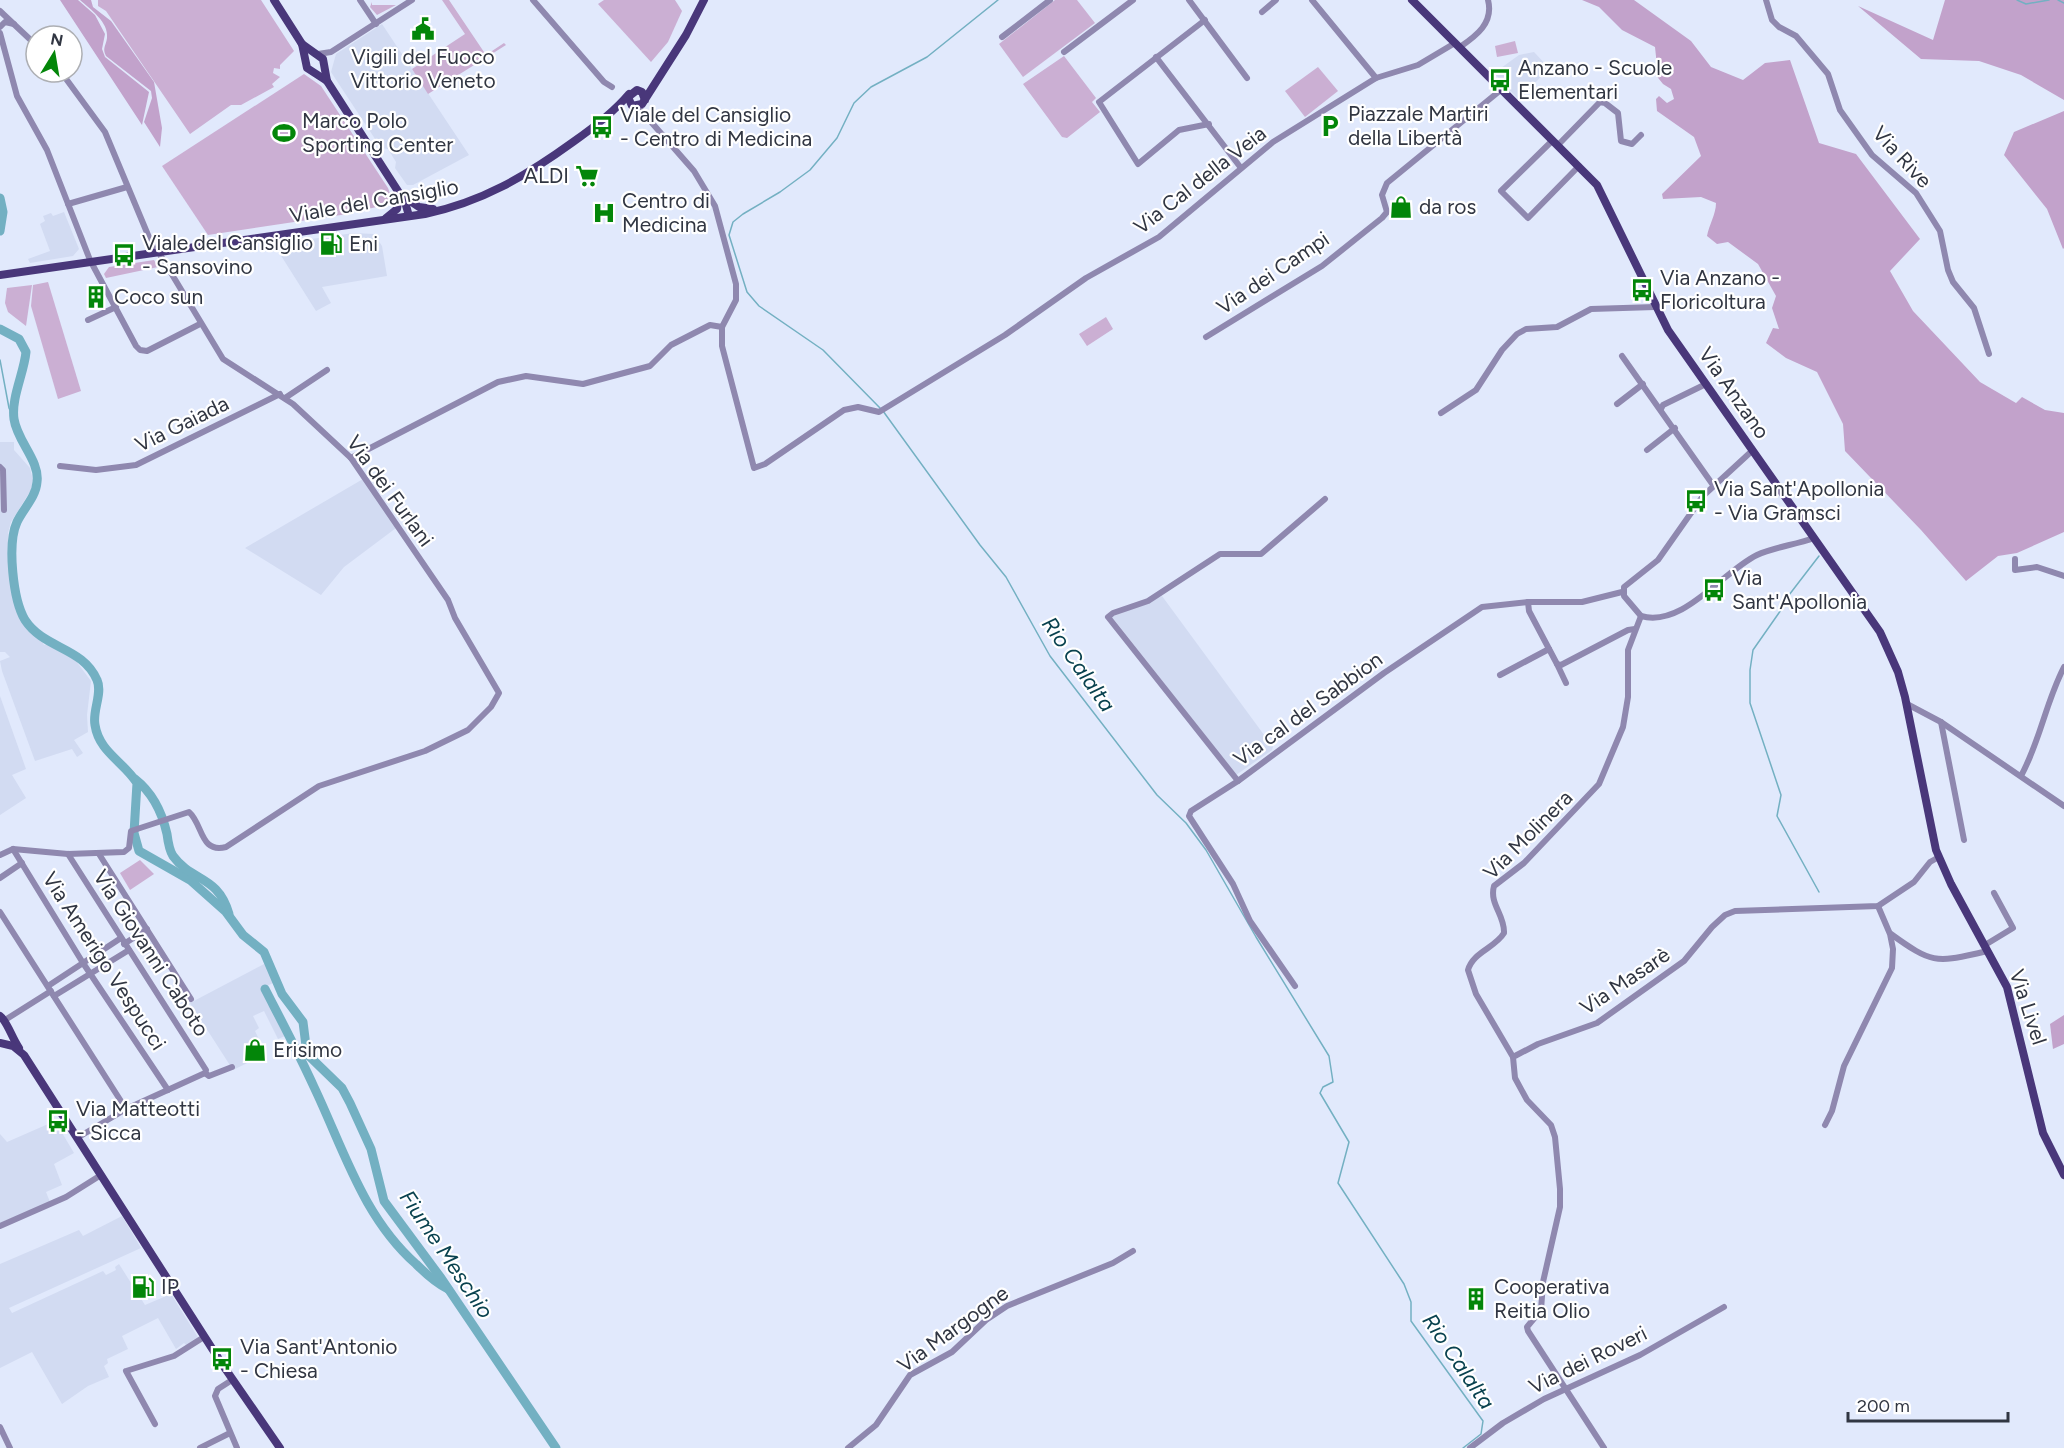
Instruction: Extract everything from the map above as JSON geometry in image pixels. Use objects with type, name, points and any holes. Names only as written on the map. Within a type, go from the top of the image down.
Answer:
[{"type":"main road","points":[[274,0],[302,44],[309,68],[327,81],[399,193],[409,216]]},
{"type":"main road","name":"Viale del Cansiglio","points":[[0,275],[156,250],[409,216],[474,201],[508,186],[625,107],[640,104],[674,53],[704,0]]},
{"type":"main road","name":"Via Anzano","points":[[1412,0],[1579,166],[1604,195],[1655,307],[1706,384],[1875,624],[1898,672],[1907,704],[1928,817],[1939,857]]},
{"type":"main road","points":[[302,44],[323,59],[327,81]]},
{"type":"main road","name":"Viale del Cansiglio","points":[[591,129],[633,92],[648,85],[674,53]]},
{"type":"main road","points":[[309,68],[308,57],[316,54]]},
{"type":"main road","points":[[309,68],[318,72],[324,64]]},
{"type":"main road","points":[[633,92],[642,92],[640,104],[628,102],[633,92]]},
{"type":"main road","points":[[399,193],[419,207],[442,210]]},
{"type":"main road","points":[[383,220],[397,209],[399,193]]},
{"type":"main road","name":"Via Livel","points":[[1939,857],[2013,1004],[2043,1133],[2064,1175]]},
{"type":"main road","points":[[2,1016],[8,1030],[204,1337],[280,1448]]},
{"type":"main road","points":[[8,1030],[0,1042],[9,1044],[23,1053]]},
{"type":"street","points":[[360,0],[376,24]]},
{"type":"street","points":[[316,54],[330,53],[412,0]]},
{"type":"street","points":[[533,0],[604,82],[612,87]]},
{"type":"street","points":[[1002,37],[1050,0]]},
{"type":"street","points":[[1064,52],[1133,0]]},
{"type":"street","points":[[1189,0],[1247,78]]},
{"type":"street","points":[[1262,12],[1276,0]]},
{"type":"street","points":[[1312,0],[1376,78]]},
{"type":"street","name":"Via Cal della Veia","points":[[722,327],[722,346],[757,467],[844,410],[858,407],[882,411],[1005,335],[1086,278],[1159,237],[1273,142],[1376,78],[1418,65],[1457,45],[1483,28],[1490,9],[1488,0]]},
{"type":"street","name":"Via Rive","points":[[1766,0],[1773,20],[1779,27],[1796,36],[1828,74],[1840,110],[1872,155],[1916,193],[1940,231],[1948,270],[1953,282],[1974,308],[1989,354]]},
{"type":"street","points":[[0,11],[24,34]]},
{"type":"street","points":[[1205,20],[1099,102],[1138,164],[1179,130],[1209,124]]},
{"type":"street","points":[[0,27],[5,22],[14,24]]},
{"type":"street","points":[[0,33],[17,96],[47,150],[92,262],[136,346],[143,351],[200,324]]},
{"type":"street","points":[[324,64],[330,53]]},
{"type":"street","points":[[1156,57],[1241,168]]},
{"type":"street","points":[[0,72],[9,70]]},
{"type":"street","name":"Via dei Furlani","points":[[70,84],[98,120],[112,147],[127,187],[156,250],[200,324],[228,364],[283,396],[351,458],[448,600],[455,618],[500,693],[491,707],[468,730],[425,751],[319,786],[226,847],[215,848],[207,844],[189,812],[162,819],[135,830],[129,848],[124,852],[99,854]]},
{"type":"street","name":"Via dei Campi","points":[[1206,337],[1322,266],[1382,218],[1387,212],[1382,195],[1387,183],[1502,89]]},
{"type":"street","points":[[1579,166],[1528,218],[1501,191],[1600,102],[1618,113],[1621,141],[1632,144],[1641,135]]},
{"type":"street","points":[[351,458],[498,382],[525,376],[564,383],[591,382],[650,366],[671,345],[710,325],[722,327],[735,300],[736,284],[715,207],[694,171],[640,104]]},
{"type":"street","points":[[68,204],[127,187]]},
{"type":"street","points":[[1441,413],[1476,390],[1502,350],[1517,334],[1526,329],[1557,327],[1591,309],[1655,307]]},
{"type":"street","points":[[88,321],[116,308]]},
{"type":"street","points":[[1622,356],[1675,428],[1713,486]]},
{"type":"street","name":"Via Gaiada","points":[[60,466],[96,470],[136,465],[283,396],[327,370]]},
{"type":"street","points":[[1617,404],[1643,384]]},
{"type":"street","points":[[1661,409],[1663,405],[1706,384]]},
{"type":"street","points":[[1647,450],[1675,428]]},
{"type":"street","points":[[1566,683],[1529,611],[1528,602],[1582,602],[1622,592],[1631,581],[1658,560],[1713,486],[1753,450]]},
{"type":"street","points":[[0,467],[3,470],[4,510]]},
{"type":"street","name":"Via cal del Sabbion","points":[[1325,499],[1261,554],[1220,554],[1160,594],[1108,617],[1238,781],[1384,673],[1482,608],[1528,602]]},
{"type":"street","points":[[1622,592],[1641,616],[1659,617],[1678,612],[1758,555],[1814,538]]},
{"type":"street","points":[[2016,559],[2013,565],[2015,570],[2037,567],[2064,576]]},
{"type":"street","name":"Via Molinera","points":[[1513,1057],[1476,994],[1468,970],[1476,957],[1496,943],[1504,933],[1503,919],[1493,903],[1494,886],[1524,863],[1599,784],[1625,719],[1627,661],[1635,629],[1641,616]]},
{"type":"street","points":[[1557,664],[1561,665],[1628,630],[1635,629]]},
{"type":"street","points":[[1500,675],[1549,649]]},
{"type":"street","points":[[2021,776],[2042,732],[2050,693],[2064,667]]},
{"type":"street","points":[[1907,704],[1941,722],[2064,806]]},
{"type":"street","points":[[1941,722],[1964,840]]},
{"type":"street","points":[[1238,781],[1191,811],[1189,816],[1233,884],[1250,921],[1294,986]]},
{"type":"street","points":[[2,853],[13,849],[99,854],[191,999]]},
{"type":"street","name":"Via Amerigo Vespucci","points":[[13,849],[90,974],[168,1090]]},
{"type":"street","name":"Via Giovanni Caboto","points":[[68,854],[205,1072]]},
{"type":"street","points":[[1825,1125],[1832,1111],[1844,1066],[1892,968],[1893,949],[1890,934],[1878,906],[1914,882],[1928,864],[1939,857]]},
{"type":"street","points":[[0,878],[22,864]]},
{"type":"street","points":[[1890,934],[1933,960],[1947,960],[1986,948],[2013,928],[1994,893]]},
{"type":"street","name":"Via Masarè","points":[[1513,1057],[1538,1044],[1579,1030],[1607,1016],[1684,961],[1725,915],[1735,911],[1878,906]]},
{"type":"street","points":[[0,912],[126,1109]]},
{"type":"street","points":[[51,991],[83,963],[147,929]]},
{"type":"street","points":[[2,1016],[90,974],[129,950]]},
{"type":"street","points":[[1513,1057],[1515,1078],[1523,1092],[1551,1125],[1555,1137],[1560,1188],[1560,1207],[1543,1282],[1541,1310],[1527,1328],[1604,1448]]},
{"type":"street","points":[[77,1138],[126,1109],[205,1072],[209,1076],[232,1067]]},
{"type":"street","points":[[0,1226],[66,1197],[101,1175]]},
{"type":"street","name":"Via Margogne","points":[[848,1448],[876,1425],[910,1375],[952,1352],[986,1320],[1007,1305],[1113,1263],[1133,1251]]},
{"type":"street","name":"Via dei Roveri","points":[[1470,1448],[1503,1423],[1536,1404],[1640,1355],[1724,1307]]},
{"type":"street","points":[[155,1424],[126,1371],[174,1356],[204,1337]]},
{"type":"street","points":[[232,1380],[218,1389],[215,1396],[237,1448]]},
{"type":"street","points":[[0,1426],[10,1448]]},
{"type":"street","points":[[201,1448],[230,1433]]},
{"type":"shaded area","points":[[60,0],[78,0],[95,15],[105,34],[102,49],[105,57],[149,92],[142,125],[84,37],[84,24],[76,24]]},
{"type":"shaded area","points":[[80,0],[91,0],[93,7],[111,21],[154,82],[162,128],[160,147],[144,122],[152,98],[151,91],[106,56],[104,49],[107,32],[105,27],[98,16]]},
{"type":"shaded area","points":[[98,0],[261,0],[294,51],[280,65],[280,69],[274,68],[273,73],[280,77],[272,84],[274,87],[241,105],[231,105],[190,134],[106,11],[98,6]]},
{"type":"shaded area","points":[[442,0],[449,0],[486,55],[504,43],[506,45],[428,94],[412,69],[465,34]]},
{"type":"shaded area","points":[[604,0],[675,0],[682,11],[668,42],[651,62],[598,4]]},
{"type":"shaded area","points":[[1055,0],[1077,0],[1095,23],[1023,77],[999,44]]},
{"type":"shaded area","points":[[1582,0],[1634,0],[1691,41],[1711,67],[1743,80],[1765,63],[1790,60],[1819,143],[1856,154],[1920,239],[1890,271],[1913,311],[1980,382],[2016,403],[2022,397],[2045,410],[2064,413],[2064,532],[2017,553],[1998,556],[1966,581],[1921,530],[1845,451],[1843,424],[1817,372],[1786,358],[1766,343],[1773,328],[1779,329],[1772,308],[1776,296],[1758,264],[1728,242],[1717,244],[1707,236],[1716,203],[1701,197],[1663,199],[1662,194],[1701,156],[1694,137],[1657,111],[1656,99],[1659,96],[1667,103],[1674,99],[1671,89],[1663,84],[1655,74],[1657,66],[1655,47],[1622,30],[1599,7]]},
{"type":"shaded area","points":[[1945,0],[2064,0],[2064,100],[2021,75],[1979,61],[1921,59],[1858,6],[1933,40]]},
{"type":"shaded area","points":[[372,2],[372,5],[396,5],[377,15],[370,7]]},
{"type":"shaded area","points":[[382,24],[469,155],[413,185],[407,185],[395,168],[396,162],[388,149],[381,148],[331,72],[336,54]]},
{"type":"shaded area","points":[[1515,41],[1518,53],[1497,57],[1495,46]]},
{"type":"shaded area","points":[[1534,52],[1549,68],[1519,100],[1494,73],[1519,55]]},
{"type":"shaded area","points":[[1064,56],[1096,98],[1092,102],[1100,112],[1067,138],[1062,137],[1023,84]]},
{"type":"shaded area","points":[[1318,67],[1338,91],[1305,117],[1285,91]]},
{"type":"shaded area","name":"Marco Polo Sporting Center","points":[[304,74],[321,86],[388,188],[391,196],[390,204],[341,215],[208,235],[162,166]]},
{"type":"shaded area","points":[[2064,111],[2063,249],[2047,209],[2004,155],[2014,132]]},
{"type":"shaded area","points":[[64,212],[79,249],[73,256],[30,263],[28,259],[50,251],[40,224],[45,221],[43,216],[51,213],[53,216]]},
{"type":"shaded area","points":[[354,233],[374,234],[382,246],[387,276],[322,287],[331,303],[316,311],[280,254],[304,240]]},
{"type":"shaded area","points":[[154,260],[158,267],[106,278],[104,274],[109,267]]},
{"type":"shaded area","points":[[48,282],[81,391],[58,399],[31,306],[33,285]]},
{"type":"shaded area","points":[[32,285],[26,326],[8,312],[5,303],[7,288]]},
{"type":"shaded area","points":[[1106,317],[1113,329],[1087,346],[1079,334]]},
{"type":"shaded area","points":[[0,442],[14,442],[14,450],[30,468],[33,480],[31,490],[11,522],[8,533],[11,584],[16,611],[25,625],[41,639],[44,645],[47,644],[76,661],[91,681],[87,715],[88,732],[74,740],[83,753],[77,757],[72,749],[35,761],[2,671],[0,661],[10,657],[5,652],[0,652]]},
{"type":"shaded area","points":[[363,479],[396,528],[344,567],[321,595],[245,548]]},
{"type":"shaded area","points":[[1162,596],[1273,747],[1236,775],[1112,617]]},
{"type":"shaded area","points":[[0,696],[26,769],[12,775],[26,798],[0,815]]},
{"type":"shaded area","points":[[140,860],[154,874],[130,890],[120,873]]},
{"type":"shaded area","points":[[266,963],[273,983],[261,989],[285,1036],[278,1039],[264,1011],[253,1016],[259,1028],[255,1031],[266,1054],[233,1070],[190,1003]]},
{"type":"shaded area","points":[[2064,1015],[2064,1044],[2053,1049],[2050,1024]]},
{"type":"shaded area","points":[[55,1121],[74,1153],[54,1164],[62,1185],[46,1192],[50,1202],[0,1223],[0,1134],[7,1142]]},
{"type":"shaded area","points":[[122,1216],[141,1248],[9,1308],[12,1313],[103,1271],[106,1275],[116,1270],[115,1267],[119,1264],[145,1305],[171,1294],[199,1339],[188,1347],[184,1343],[176,1349],[158,1318],[122,1336],[128,1349],[107,1359],[108,1363],[104,1366],[109,1377],[88,1386],[62,1404],[32,1352],[0,1368],[0,1264],[79,1230],[83,1236]]},
{"type":"waterway","name":"Rio Calalta","points":[[880,408],[823,350],[759,306],[747,292],[729,235],[733,222],[810,170],[837,138],[854,103],[871,87],[927,57],[998,0]]},
{"type":"waterway","points":[[2017,0],[2026,4],[2049,0]]},
{"type":"waterway","points":[[2058,0],[2064,3]]},
{"type":"waterway","name":"Fiume Meschio","points":[[0,198],[3,212],[0,231]]},
{"type":"waterway","name":"Fiume Meschio","points":[[0,329],[19,339],[26,352],[14,403],[14,419],[37,474],[34,493],[17,522],[12,544],[17,599],[25,620],[33,630],[83,661],[97,680],[99,691],[94,720],[97,734],[107,750],[137,783],[134,833],[139,851],[190,880],[226,912],[243,935],[264,952],[282,994],[303,1022],[307,1054],[342,1088],[350,1103],[371,1149],[384,1201],[441,1278],[556,1448]]},
{"type":"waterway","points":[[0,360],[9,408],[13,417]]},
{"type":"waterway","name":"Rio Calalta","points":[[883,411],[980,545],[1006,577],[1050,656],[1157,795],[1186,823],[1206,850],[1329,1056],[1333,1082],[1323,1087],[1320,1093],[1349,1142],[1338,1183],[1404,1284],[1411,1302],[1411,1321],[1483,1421],[1481,1434],[1463,1448]]},
{"type":"waterway","points":[[1779,608],[1819,556]]},
{"type":"waterway","points":[[1781,610],[1753,650],[1750,670],[1750,703],[1781,795],[1777,816],[1819,892]]},
{"type":"waterway","points":[[135,779],[147,790],[159,811],[173,856],[188,871],[218,892],[229,914]]},
{"type":"waterway","points":[[265,989],[302,1062],[368,1204],[398,1245],[427,1275],[448,1289]]},
{"type":"place","name":"Vigili del Fuoco Vittorio Veneto","points":[[423,29]]},
{"type":"place","name":"Anzano - Scuole Elementari","points":[[1500,80]]},
{"type":"place","name":"Piazzale Martiri della Libertà","points":[[1330,126]]},
{"type":"place","name":"Viale del Cansiglio - Centro di Medicina","points":[[602,127]]},
{"type":"place","name":"Marco Polo Sporting Center","points":[[284,133]]},
{"type":"place","name":"ALDI","points":[[587,176]]},
{"type":"place","name":"da ros","points":[[1401,207]]},
{"type":"place","name":"Centro di Medicina","points":[[604,213]]},
{"type":"place","name":"Eni","points":[[331,244]]},
{"type":"place","name":"Viale del Cansiglio - Sansovino","points":[[124,255]]},
{"type":"place","name":"Via Anzano - Floricoltura","points":[[1642,290]]},
{"type":"place","name":"Coco sun","points":[[96,297]]},
{"type":"place","name":"Via Sant'Apollonia - Via Gramsci","points":[[1696,501]]},
{"type":"place","name":"Via Sant'Apollonia","points":[[1714,590]]},
{"type":"place","name":"Erisimo","points":[[255,1050]]},
{"type":"place","name":"Via Matteotti - Sicca","points":[[58,1121]]},
{"type":"place","name":"IP","points":[[143,1287]]},
{"type":"place","name":"Cooperativa Reitia Olio","points":[[1476,1299]]},
{"type":"place","name":"Via Sant'Antonio - Chiesa","points":[[222,1359]]}]
